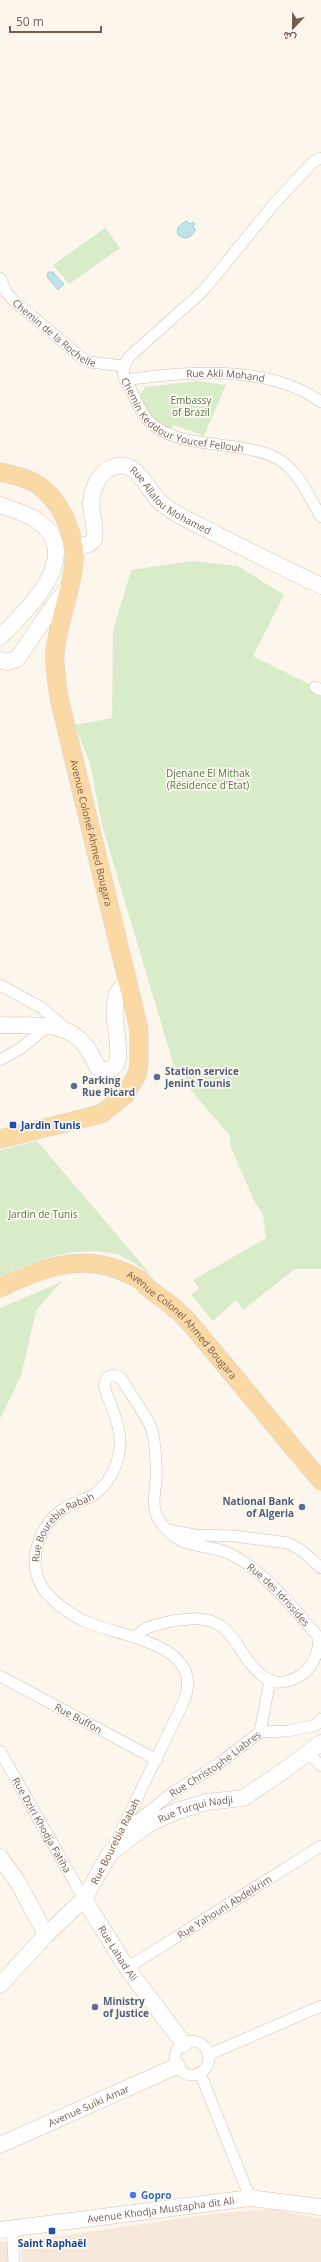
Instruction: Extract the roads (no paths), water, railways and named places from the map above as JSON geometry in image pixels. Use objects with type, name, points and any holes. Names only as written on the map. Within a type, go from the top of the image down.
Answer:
[{"type":"main road","name":"Avenue Colonel Ahmed Bougara","points":[[0,472],[16,475],[35,483],[50,496],[60,509],[69,528],[74,547],[70,584],[55,652],[59,698],[139,1030],[139,1063],[137,1075],[125,1095],[101,1114],[0,1139]]},
{"type":"main road","name":"Avenue Colonel Ahmed Bougara","points":[[0,1288],[24,1276],[53,1266],[87,1263],[112,1267],[138,1279],[155,1294],[171,1302],[321,1481]]},
{"type":"street","name":"Chemin Keddour Youcef Fellouh","points":[[321,158],[313,162],[274,204],[203,291],[140,346],[123,366],[126,380],[146,418],[156,428],[170,434],[201,443],[252,448],[280,460],[293,471],[321,517]]},
{"type":"street","name":"Chemin de la Rochelle","points":[[0,278],[6,292],[13,300],[82,358],[90,362],[123,366]]},
{"type":"street","name":"Rue Akli Mohand","points":[[126,380],[199,372],[250,376],[296,388],[321,402]]},
{"type":"street","name":"Rue Allalou Mohamed","points":[[74,547],[89,544],[94,540],[95,528],[90,505],[91,495],[98,480],[107,470],[123,466],[136,471],[143,478],[160,502],[192,522],[321,586]]},
{"type":"street","points":[[0,505],[32,517],[40,522],[52,538],[57,557],[48,580],[26,611],[0,637]]},
{"type":"street","points":[[0,660],[8,662],[17,659],[70,584]]},
{"type":"street","points":[[0,985],[42,1008],[65,1029],[77,1037],[91,1051],[97,1067],[104,1071],[112,1068],[118,1058],[114,1013],[116,997],[120,989],[127,983]]},
{"type":"street","points":[[0,1025],[65,1029]]},
{"type":"street","points":[[0,1060],[21,1048],[47,1027]]},
{"type":"street","name":"Rue Bourebia Rabah","points":[[0,1985],[46,1934],[84,1899],[120,1834],[157,1760],[186,1695],[187,1678],[184,1670],[174,1656],[151,1643],[136,1637],[82,1620],[56,1602],[40,1584],[35,1560],[38,1543],[52,1519],[64,1508],[95,1494],[106,1482],[114,1468],[119,1453],[121,1437],[104,1386],[105,1380],[110,1376],[121,1378],[152,1430],[156,1479],[153,1502],[160,1522],[166,1530]]},
{"type":"street","points":[[166,1530],[194,1535],[234,1536],[288,1543],[301,1550],[321,1568]]},
{"type":"street","name":"Rue des Idrissides","points":[[166,1530],[186,1544],[228,1553],[258,1573],[301,1616],[319,1638],[316,1656],[306,1672],[298,1678],[280,1682],[270,1680]]},
{"type":"street","points":[[136,1637],[146,1628],[172,1621],[203,1618],[213,1621],[229,1632],[261,1675],[270,1680],[260,1732]]},
{"type":"street","name":"Rue Buffon","points":[[0,1676],[157,1760]]},
{"type":"street","name":"Rue Christophe Liabres","points":[[120,1834],[172,1793],[217,1765],[260,1732],[288,1731],[316,1725],[321,1719]]},
{"type":"street","points":[[315,1748],[321,1766]]},
{"type":"street","name":"Rue Turqui Nadji","points":[[110,1853],[147,1825],[178,1811],[207,1802],[243,1798],[315,1748]]},
{"type":"street","name":"Rue Dziri Khodja Fatiha","points":[[0,1750],[84,1899]]},
{"type":"street","name":"Rue Yahouni Abdelkrim","points":[[127,1968],[321,1846]]},
{"type":"street","points":[[0,1857],[19,1884],[46,1934]]},
{"type":"street","name":"Rue Lahad Ali","points":[[84,1899],[127,1968],[184,2044]]},
{"type":"street","points":[[208,2055],[321,2006]]},
{"type":"street","points":[[189,2042],[199,2043],[208,2055],[207,2066],[200,2073],[189,2075],[184,2073],[177,2066],[175,2056],[184,2044],[189,2042]]},
{"type":"street","name":"Avenue Suiki Amar","points":[[0,2145],[177,2066]]},
{"type":"street","points":[[200,2073],[250,2198]]},
{"type":"street","name":"Avenue Khodja Mustapha dit Ali","points":[[6,2230],[250,2198],[321,2207]]},
{"type":"street","points":[[6,2230],[14,2262]]},
{"type":"water","points":[[187,221],[190,224],[193,222],[195,224],[193,227],[196,230],[190,237],[184,238],[178,235],[177,230]]},
{"type":"water","points":[[48,272],[53,272],[64,284],[58,290],[47,277]]},
{"type":"place","name":"Station service Jenint Tounis","points":[[157,1077]]},
{"type":"place","name":"Parking Rue Picard","points":[[74,1086]]},
{"type":"place","name":"Jardin Tunis","points":[[13,1125]]},
{"type":"place","name":"National Bank of Algeria","points":[[302,1507]]},
{"type":"place","name":"Ministry of Justice","points":[[95,2007]]},
{"type":"place","name":"Gopro","points":[[133,2195]]},
{"type":"place","name":"Saint Raphaël","points":[[52,2231]]},
{"type":"park label","name":"Embassy of Brazil","points":[[191,406]]},
{"type":"park label","name":"Djenane El Mithak (Résidence d'Etat)","points":[[208,778]]},
{"type":"park label","name":"Jardin de Tunis","points":[[43,1214]]}]
